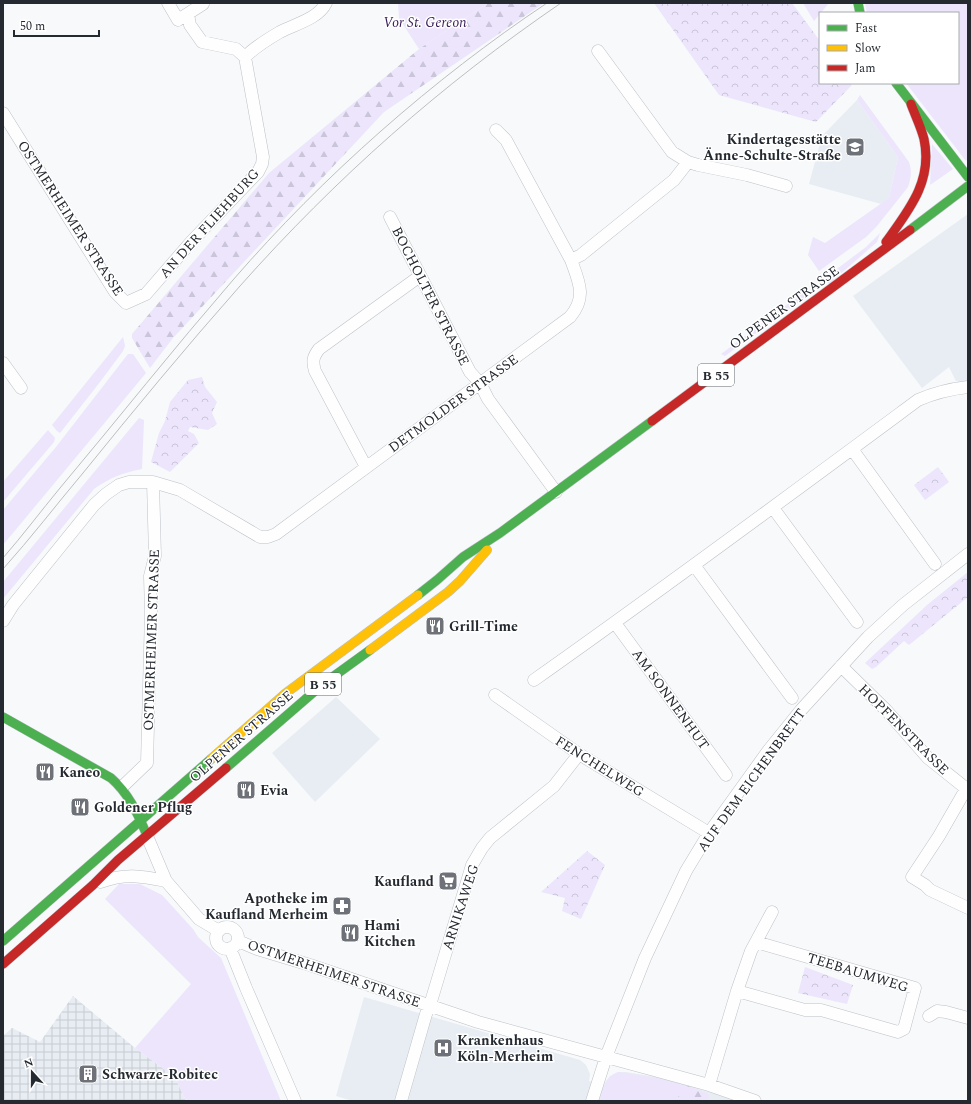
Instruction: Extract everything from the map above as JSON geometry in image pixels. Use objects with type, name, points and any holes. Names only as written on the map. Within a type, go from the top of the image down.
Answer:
[{"type":"main road","points":[[897,84],[968,177]]},
{"type":"main road","name":"B 55","points":[[875,257],[917,198],[924,178],[926,152],[924,138],[911,104]]},
{"type":"main road","name":"OLPENER STRASSE","points":[[3,940],[280,697],[437,580],[463,557],[500,533],[556,492],[875,257],[968,186]]},
{"type":"main road","name":"OLPENER STRASSE","points":[[3,964],[93,885],[118,860],[323,684],[448,592],[471,568],[500,533]]},
{"type":"main road","points":[[437,580],[445,576],[451,579],[452,584],[448,592]]},
{"type":"main road","points":[[3,717],[111,778],[122,787],[133,804],[147,836]]},
{"type":"street","points":[[168,3],[178,20],[203,4],[202,3]]},
{"type":"street","points":[[188,14],[190,25],[202,42],[236,49],[245,57],[254,48],[281,31],[293,27],[322,10],[326,3]]},
{"type":"street","points":[[598,51],[672,152],[688,162],[698,165],[747,175],[786,186]]},
{"type":"street","name":"AN DER FLIEHBURG","points":[[126,303],[146,294],[191,242],[258,172],[262,164],[263,157],[245,57]]},
{"type":"street","name":"OSTMERHEIMER STRASSE","points":[[3,113],[115,292],[126,303]]},
{"type":"street","name":"DETMOLDER STRASSE","points":[[3,621],[13,605],[94,505],[119,485],[129,482],[153,482],[180,490],[260,537],[268,537],[276,534],[570,317],[577,309],[581,296],[579,281],[571,260],[506,140],[496,130]]},
{"type":"street","points":[[571,260],[581,255],[674,180],[688,162]]},
{"type":"street","name":"BOCHOLTER STRASSE","points":[[390,217],[470,372],[556,492]]},
{"type":"street","points":[[366,467],[315,371],[312,363],[314,355],[319,349],[420,276]]},
{"type":"street","points":[[3,363],[21,388]]},
{"type":"street","points":[[534,680],[773,508],[918,400],[935,393],[968,387]]},
{"type":"street","points":[[852,449],[935,564]]},
{"type":"street","name":"OSTMERHEIMER STRASSE","points":[[122,787],[147,763],[151,612],[150,576],[155,556],[153,482]]},
{"type":"street","points":[[773,508],[857,622]]},
{"type":"street","name":"AUF DEM EICHENBRETT","points":[[606,1057],[645,958],[686,871],[709,833],[801,710],[841,666],[868,637],[903,605],[968,554]]},
{"type":"street","points":[[694,565],[792,698]]},
{"type":"street","name":"AM SONNENHUT","points":[[615,622],[726,775]]},
{"type":"street","name":"HOPFENSTRASSE","points":[[841,666],[886,710],[928,758],[967,790]]},
{"type":"street","name":"FENCHELWEG","points":[[495,695],[579,754],[709,833]]},
{"type":"street","name":"ARNIKAWEG","points":[[430,1005],[472,865],[478,854],[496,833],[554,786],[579,754]]},
{"type":"street","points":[[967,790],[912,877],[930,890],[968,908]]},
{"type":"street","points":[[147,836],[166,881],[200,919],[219,931]]},
{"type":"street","points":[[93,885],[115,877],[124,876],[144,876],[166,881]]},
{"type":"street","points":[[709,1085],[737,991],[751,951],[772,912]]},
{"type":"street","points":[[224,927],[231,927],[238,934],[234,944],[224,948],[218,944],[216,937],[219,931],[224,927]]},
{"type":"street","name":"TEEBAUMWEG","points":[[737,991],[806,1010],[821,1010],[898,1032],[904,1029],[915,988],[756,942]]},
{"type":"street","name":"OSTMERHEIMER STRASSE","points":[[295,1101],[246,988],[234,944],[257,949],[478,1022],[709,1085],[755,1101]]},
{"type":"street","name":"OSTMERHEIMER STRASSE","points":[[401,1101],[426,1014],[430,1005]]},
{"type":"street","points":[[930,1016],[937,1011],[968,1018]]},
{"type":"street","points":[[592,1101],[606,1057]]},
{"type":"shaded area","name":"Kindertagesstätte Änne-Schulte-Straße","points":[[857,100],[898,157],[889,198],[881,204],[809,184],[822,136]]},
{"type":"shaded area","points":[[968,214],[968,384],[956,381],[949,367],[922,388],[853,296]]},
{"type":"shaded area","points":[[336,697],[380,739],[315,802],[272,753]]},
{"type":"shaded area","points":[[73,996],[135,1048],[175,1077],[186,1101],[3,1101],[3,1036],[12,1028],[40,1042]]},
{"type":"shaded area","name":"Krankenhaus Köln-Merheim","points":[[364,997],[580,1060],[586,1065],[590,1074],[589,1081],[604,1085],[610,1076],[618,1072],[626,1072],[662,1078],[739,1101],[353,1101],[336,1096]]},
{"type":"green space","name":"Vor St. Gereon","points":[[398,3],[488,3],[419,49],[399,18]]},
{"type":"green space","points":[[488,3],[544,3],[384,112],[173,338],[150,368],[132,338],[132,334],[269,173],[419,49]]},
{"type":"green space","points":[[654,3],[792,3],[819,40],[819,84],[852,85],[816,122],[719,95]]},
{"type":"green space","points":[[803,3],[829,3],[822,12],[819,12],[819,15],[814,21]]},
{"type":"green space","points":[[865,3],[968,3],[968,159],[966,161],[907,84],[959,84],[959,12],[867,12]]},
{"type":"green space","points":[[860,95],[909,162],[911,171],[910,181],[908,187],[877,226],[866,237],[819,271],[808,255],[813,237],[825,243],[889,198],[898,157],[857,100]]},
{"type":"green space","points":[[932,144],[953,169],[930,185]]},
{"type":"green space","points":[[880,233],[877,242],[829,284],[825,278],[866,247]]},
{"type":"green space","points":[[804,292],[807,296],[725,356],[721,354]]},
{"type":"green space","points":[[123,337],[125,346],[123,351],[60,433],[57,431],[52,425]]},
{"type":"green space","points":[[128,354],[133,354],[146,373],[3,545],[3,510],[56,447]]},
{"type":"green space","points":[[202,377],[205,387],[217,402],[212,413],[217,424],[208,430],[190,427],[188,431],[194,434],[199,443],[170,472],[151,462],[159,433],[165,421],[170,402],[188,380]]},
{"type":"green space","points":[[139,418],[144,420],[142,469],[117,476],[94,489],[3,599],[3,582]]},
{"type":"green space","points":[[48,430],[55,438],[54,442],[3,502],[3,482]]},
{"type":"green space","points":[[938,467],[949,482],[925,500],[914,485]]},
{"type":"green space","points":[[968,572],[968,597],[909,645],[904,641],[876,667],[872,669],[865,663],[927,605]]},
{"type":"green space","points":[[587,851],[605,865],[581,919],[562,911],[565,898],[541,892]]},
{"type":"green space","points":[[119,884],[140,884],[162,895],[193,929],[198,937],[221,958],[281,1101],[186,1101],[175,1077],[135,1048],[191,984],[105,899]]},
{"type":"green space","points":[[805,967],[853,985],[847,1004],[798,993]]},
{"type":"green space","points":[[619,1072],[662,1079],[688,1086],[676,1101],[600,1101],[605,1084],[614,1074]]},
{"type":"green space","points":[[688,1086],[707,1093],[709,1096],[708,1101],[676,1101]]},
{"type":"tram line","points":[[3,558],[233,280],[304,204],[381,131],[421,97],[504,32],[547,3]]},
{"type":"tram line","points":[[3,569],[200,332],[276,246],[352,171],[432,100],[517,34],[561,3]]},
{"type":"traffic: fast","points":[[858,3],[860,12]]},
{"type":"traffic: fast","points":[[897,84],[968,177]]},
{"type":"traffic: fast","points":[[910,230],[968,186]]},
{"type":"traffic: fast","points":[[418,595],[463,557],[500,533],[652,421]]},
{"type":"traffic: fast","points":[[226,768],[323,684],[370,650]]},
{"type":"traffic: fast","points":[[3,717],[111,778],[132,803],[146,833]]},
{"type":"traffic: fast","points":[[3,941],[211,759]]},
{"type":"traffic: slow","points":[[370,650],[448,592],[460,581],[487,550]]},
{"type":"traffic: slow","points":[[211,759],[286,693],[418,595]]},
{"type":"traffic: jam","points":[[886,242],[911,206],[922,182],[925,168],[926,154],[924,139],[911,104]]},
{"type":"traffic: jam","points":[[652,421],[910,230]]},
{"type":"traffic: jam","points":[[3,964],[93,885],[118,860],[226,768]]},
{"type":"place","name":"Kindertagesstätte Änne-Schulte-Straße","points":[[855,147]]},
{"type":"place","name":"Grill-Time","points":[[435,626]]},
{"type":"place","name":"Kaneo","points":[[45,772]]},
{"type":"place","name":"Evia","points":[[246,790]]},
{"type":"place","name":"Goldener Pflug","points":[[80,807]]},
{"type":"place","name":"Kaufland","points":[[448,881]]},
{"type":"place","name":"Apotheke im Kaufland Merheim","points":[[342,906]]},
{"type":"place","name":"Hami Kitchen","points":[[350,933]]},
{"type":"place","name":"Krankenhaus Köln-Merheim","points":[[443,1048]]},
{"type":"place","name":"Schwarze-Robitec","points":[[88,1074]]}]
